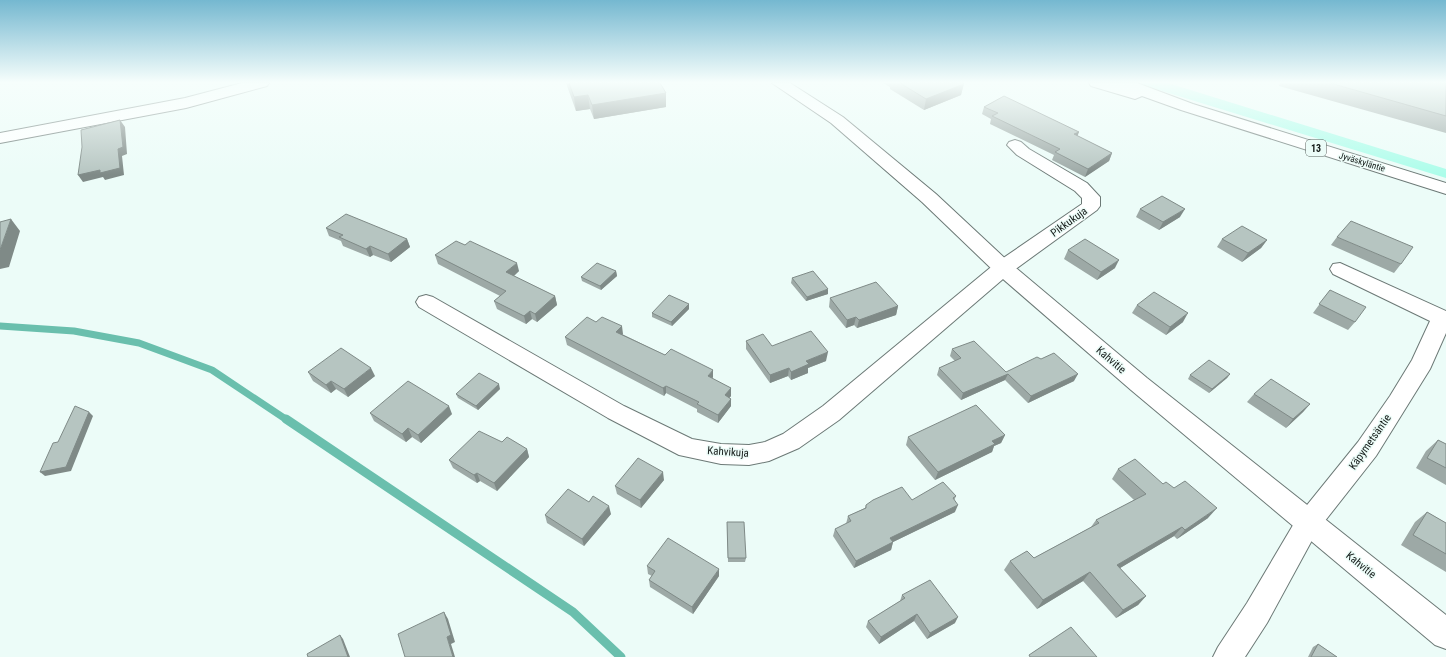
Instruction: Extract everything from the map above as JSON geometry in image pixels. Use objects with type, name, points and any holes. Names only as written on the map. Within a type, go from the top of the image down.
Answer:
[{"type":"main road","points":[[0,138],[129,114]]},
{"type":"main road","name":"Kahvitie","points":[[827,114],[837,120],[929,198],[1003,268],[1139,384],[1446,634]]},
{"type":"main road","name":"Jyväskyläntie","points":[[1207,114],[1446,188]]},
{"type":"street","name":"Pikkukuja","points":[[1003,268],[1091,206],[1092,201],[1091,197],[1081,188],[1023,152],[1016,146]]},
{"type":"street","name":"Kahvikuja","points":[[426,302],[616,412],[688,448],[721,454],[749,455],[769,451],[791,441],[831,413],[1003,268]]},
{"type":"street","name":"Käpymetsäntie","points":[[1228,657],[1257,613],[1308,523],[1367,449],[1390,414],[1422,363],[1442,318],[1340,269]]},
{"type":"green space","points":[[1236,114],[1267,114],[1446,169],[1446,178]]},
{"type":"building","points":[[997,114],[1041,114],[1079,132],[1074,134],[1112,153],[1088,169],[1055,152],[1060,149],[992,116]]},
{"type":"building","points":[[120,120],[123,147],[118,149],[120,168],[100,173],[100,170],[78,175],[82,147],[81,130]]},
{"type":"building","points":[[1162,196],[1185,209],[1163,222],[1140,209]]},
{"type":"building","points":[[346,214],[407,239],[388,254],[370,246],[366,249],[339,237],[343,235],[326,228]]},
{"type":"building","points":[[11,219],[0,250],[0,222]]},
{"type":"building","points":[[1351,221],[1413,247],[1401,264],[1337,237]]},
{"type":"building","points":[[1242,226],[1267,240],[1248,253],[1222,239]]},
{"type":"building","points":[[1085,239],[1119,260],[1101,272],[1068,250]]},
{"type":"building","points":[[456,241],[465,245],[470,241],[517,263],[506,272],[555,296],[535,314],[530,311],[524,316],[494,301],[506,291],[435,255]]},
{"type":"building","points":[[597,263],[616,271],[600,286],[581,277]]},
{"type":"building","points":[[813,271],[828,289],[807,297],[792,278]]},
{"type":"building","points":[[876,282],[898,306],[859,320],[856,317],[847,320],[830,298]]},
{"type":"building","points":[[1330,290],[1366,307],[1355,322],[1319,304]]},
{"type":"building","points":[[1154,292],[1188,313],[1170,327],[1137,305]]},
{"type":"building","points":[[669,295],[689,304],[671,322],[652,313]]},
{"type":"building","points":[[587,317],[596,322],[602,317],[622,326],[616,332],[665,355],[671,349],[713,370],[708,376],[731,388],[725,395],[731,399],[718,415],[697,404],[699,402],[666,386],[663,388],[565,337]]},
{"type":"building","points":[[811,331],[828,352],[806,361],[809,364],[791,372],[789,368],[770,375],[746,341],[763,334],[772,346]]},
{"type":"building","points":[[974,341],[1006,372],[1037,357],[1041,359],[1054,353],[1078,374],[1031,396],[1008,374],[963,393],[939,368],[961,358],[952,349]]},
{"type":"building","points":[[341,348],[371,368],[344,389],[331,381],[326,385],[308,372]]},
{"type":"building","points":[[1209,360],[1230,374],[1212,389],[1190,375]]},
{"type":"building","points":[[479,373],[499,384],[476,406],[456,394]]},
{"type":"building","points":[[1271,379],[1310,404],[1293,419],[1254,394]]},
{"type":"building","points":[[408,381],[449,406],[418,435],[408,428],[402,434],[370,413]]},
{"type":"building","points":[[976,405],[1005,435],[992,441],[995,444],[938,472],[908,437]]},
{"type":"building","points":[[75,406],[89,412],[66,467],[40,472],[53,443],[58,442]]},
{"type":"building","points":[[479,431],[502,442],[507,437],[527,449],[494,483],[477,473],[474,475],[449,460]]},
{"type":"building","points":[[1438,440],[1446,444],[1446,468],[1427,458]]},
{"type":"building","points":[[638,458],[663,472],[640,500],[615,486]]},
{"type":"building","points":[[1135,459],[1163,484],[1166,482],[1174,488],[1185,481],[1217,508],[1185,530],[1182,527],[1117,565],[1146,596],[1123,610],[1090,572],[1043,600],[1010,561],[1027,551],[1034,558],[1099,523],[1096,520],[1146,494],[1118,469]]},
{"type":"building","points":[[943,482],[956,496],[953,498],[958,505],[890,538],[893,542],[856,561],[835,529],[851,521],[848,516],[866,508],[866,505],[873,500],[902,487],[912,500]]},
{"type":"building","points":[[568,489],[589,502],[593,496],[609,506],[582,539],[545,515]]},
{"type":"building","points":[[1427,512],[1446,523],[1446,554],[1413,535]]},
{"type":"building","points":[[727,522],[744,522],[746,558],[728,558]]},
{"type":"building","points":[[668,538],[719,569],[692,607],[649,580],[655,571],[647,566]]},
{"type":"building","points":[[930,580],[958,617],[930,633],[917,614],[881,637],[868,621],[905,598],[902,595]]},
{"type":"building","points":[[444,612],[451,635],[447,637],[453,657],[405,657],[398,634]]},
{"type":"building","points":[[1071,627],[1097,657],[1030,657],[1029,655]]},
{"type":"building","points":[[340,635],[348,657],[308,657],[307,654]]},
{"type":"building","points":[[1318,644],[1337,657],[1311,657]]},
{"type":"waterway","points":[[0,326],[74,331],[139,343],[212,370],[287,420]]},
{"type":"waterway","points":[[286,419],[573,612],[621,657]]}]
